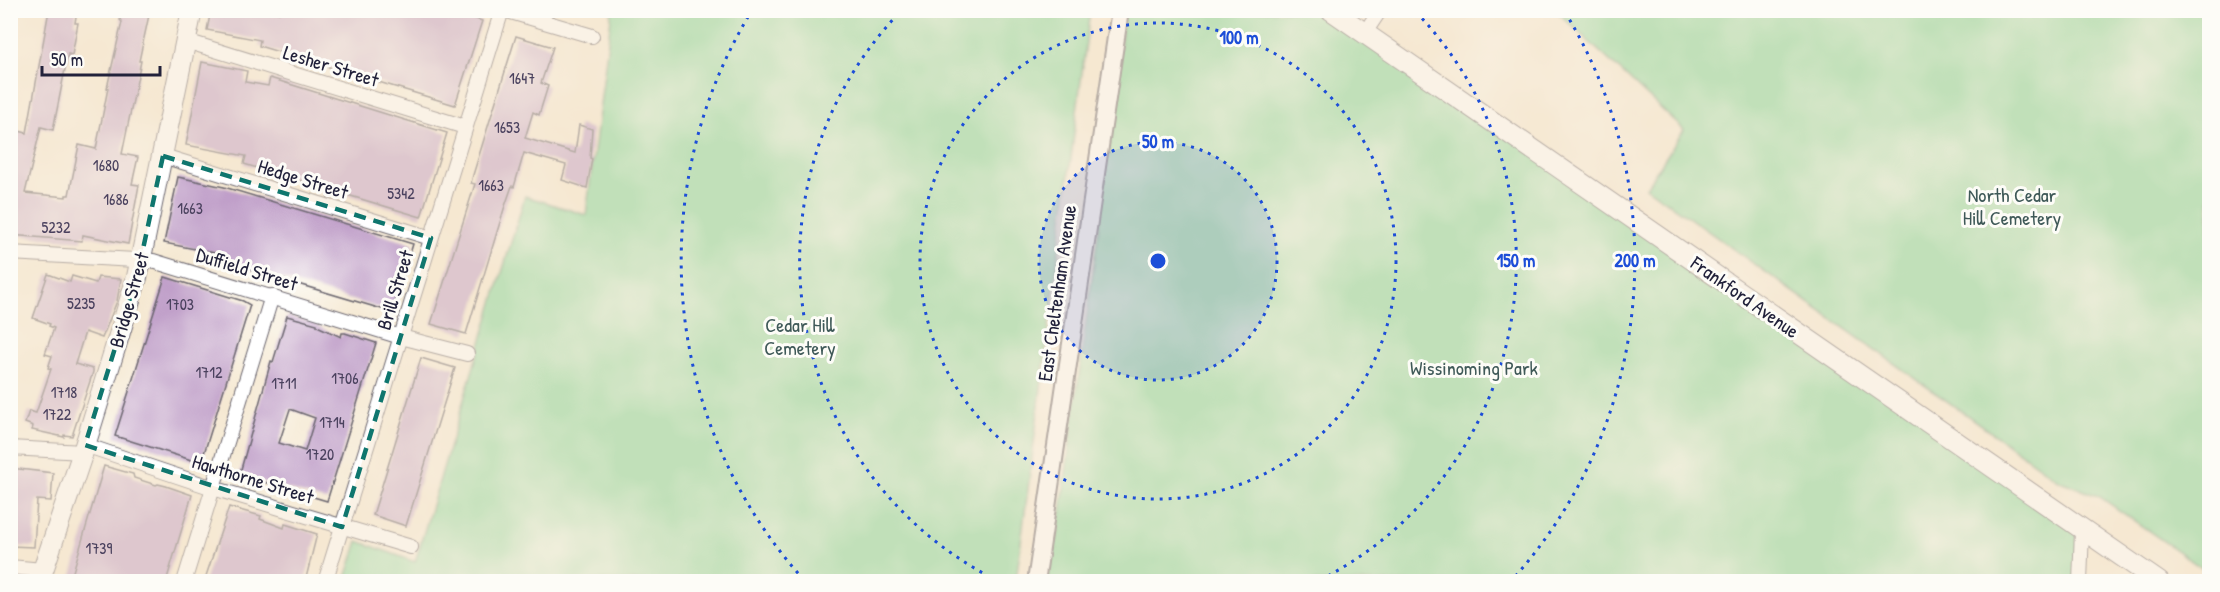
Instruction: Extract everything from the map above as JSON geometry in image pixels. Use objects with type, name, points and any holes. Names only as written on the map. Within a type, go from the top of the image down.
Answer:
[{"type":"main road","name":"Bridge Street","points":[[41,576],[84,449],[141,260],[192,10]]},
{"type":"main road","name":"Frankford Avenue","points":[[1331,10],[2159,582]]},
{"type":"street","points":[[503,10],[592,36]]},
{"type":"street","name":"Brill Street","points":[[325,582],[503,10]]},
{"type":"street","name":"East Cheltenham Avenue","points":[[1036,582],[1120,10]]},
{"type":"street","points":[[1365,34],[1380,10]]},
{"type":"street","name":"Lesher Street","points":[[186,41],[465,127]]},
{"type":"street","name":"Hedge Street","points":[[163,156],[431,238]]},
{"type":"street","name":"Duffield Street","points":[[10,253],[153,261],[401,337],[467,354]]},
{"type":"street","points":[[184,582],[272,297]]},
{"type":"street","name":"Hawthorne Street","points":[[10,448],[84,449],[411,547]]},
{"type":"street","points":[[2080,582],[2082,530]]},
{"type":"street","points":[[10,567],[41,576]]},
{"type":"highlighted area","points":[[163,156],[431,238],[342,527],[85,445],[137,277]]},
{"type":"green space","name":"Cedar Hill Cemetery","points":[[612,10],[1090,11],[1016,581],[345,581],[358,541],[415,562],[525,196],[586,215]]},
{"type":"green space","name":"Wissinoming Park","points":[[1124,11],[1331,11],[2082,530],[2080,582],[1046,582],[1058,533],[1104,188]]},
{"type":"green space","name":"North Cedar Hill Cemetery","points":[[1556,11],[2209,11],[2209,573],[2100,497],[2058,480],[1646,187],[1684,130]]},
{"type":"building","points":[[49,10],[77,10],[75,23],[78,23],[72,55],[68,54],[53,130],[41,127],[25,193],[66,197],[69,195],[79,145],[96,149],[122,22],[120,20],[122,10],[149,15],[122,154],[138,157],[132,184],[139,185],[128,244],[83,235],[82,241],[10,235],[10,129],[27,133]]},
{"type":"building","points":[[211,10],[271,10],[279,13],[280,10],[449,10],[482,21],[455,105],[259,46],[260,40],[207,30]]},
{"type":"building","points":[[516,36],[553,47],[541,83],[548,86],[539,115],[533,112],[525,138],[575,153],[579,125],[592,129],[590,158],[592,159],[587,188],[562,180],[566,165],[524,153],[514,187],[512,186],[504,209],[466,334],[431,324],[475,184],[471,183],[473,175]]},
{"type":"building","points":[[202,62],[247,71],[245,82],[268,86],[270,78],[447,133],[421,217],[244,164],[246,156],[186,145]]},
{"type":"building","points":[[178,177],[224,187],[413,244],[392,312],[224,262],[226,255],[164,243]]},
{"type":"building","points":[[48,274],[70,282],[72,276],[96,283],[98,277],[121,279],[117,301],[102,338],[85,332],[75,364],[93,369],[93,372],[72,436],[64,435],[64,437],[32,430],[33,426],[25,423],[29,411],[36,413],[51,369],[48,368],[52,356],[45,354],[54,328],[49,326],[50,324],[33,318]]},
{"type":"building","points":[[165,277],[250,305],[201,463],[115,436]]},
{"type":"building","points":[[287,316],[317,324],[341,337],[342,333],[345,333],[376,343],[327,501],[240,473],[271,361],[273,362]],"holes":[[[290,409],[315,418],[305,451],[279,443]]]},
{"type":"building","points":[[421,358],[455,368],[406,526],[373,515]]},
{"type":"building","points":[[104,466],[133,474],[134,478],[192,495],[166,582],[70,582]]},
{"type":"building","points":[[10,468],[53,473],[51,501],[37,500],[34,547],[10,546]]},
{"type":"building","points":[[229,507],[261,516],[260,519],[284,528],[285,524],[317,534],[305,582],[204,582]]}]
